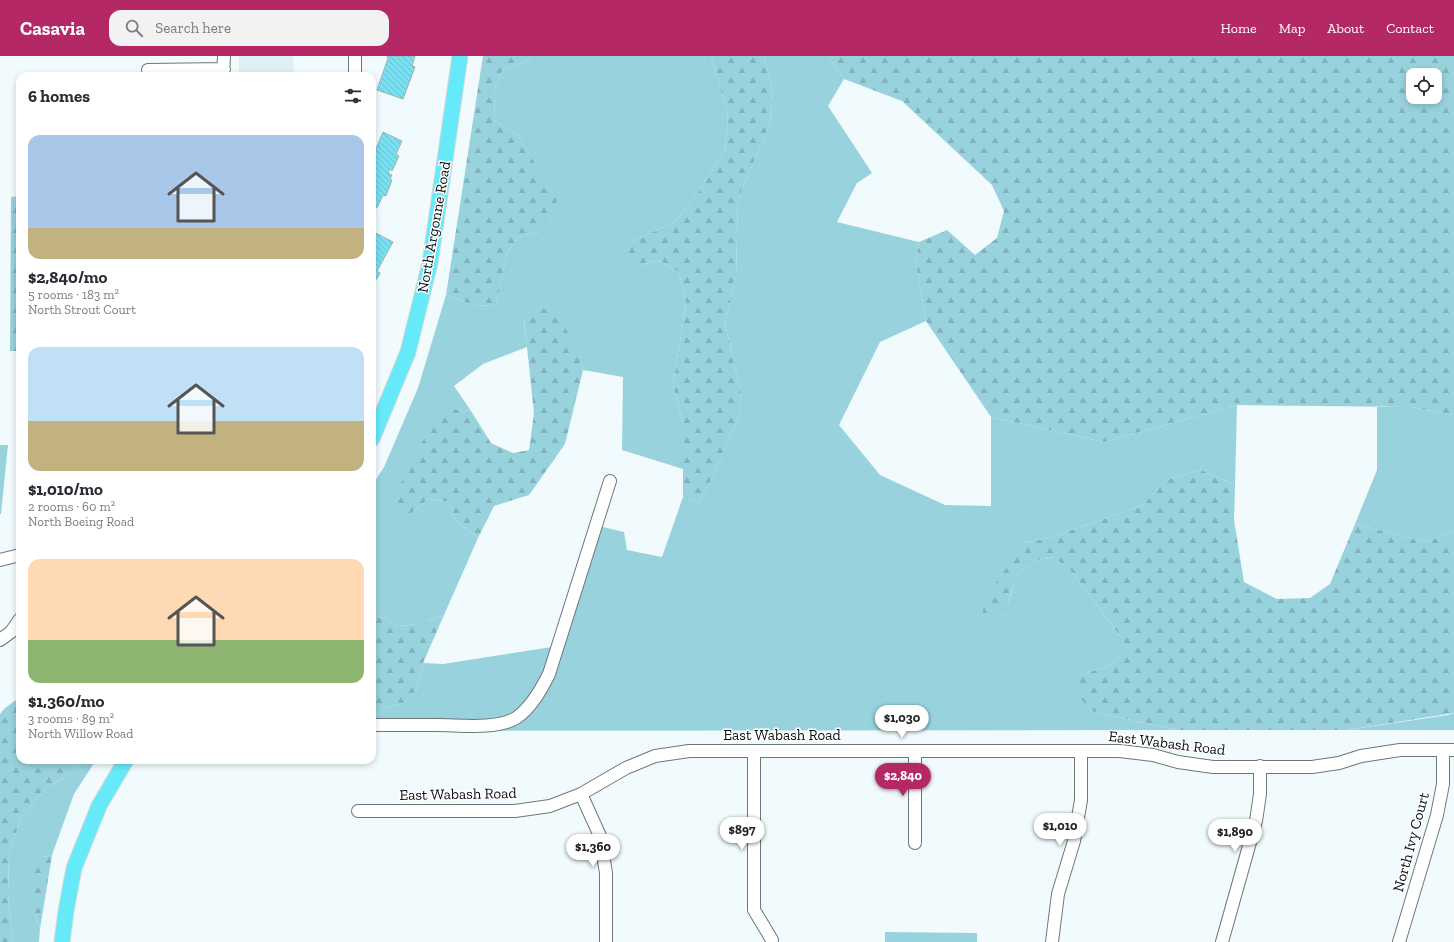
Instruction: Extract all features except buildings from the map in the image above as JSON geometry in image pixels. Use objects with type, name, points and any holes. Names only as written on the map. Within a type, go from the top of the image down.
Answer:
[{"type":"main road","name":"North Argonne Road","points":[[376,429],[408,352],[430,263],[460,56]]},
{"type":"main road","points":[[62,942],[74,868],[99,806],[124,764]]},
{"type":"street","points":[[148,70],[223,72],[224,56]]},
{"type":"street","points":[[355,56],[355,72]]},
{"type":"street","points":[[376,725],[495,724],[516,718],[524,711],[533,701],[549,674],[610,481]]},
{"type":"street","points":[[0,560],[16,556]]},
{"type":"street","points":[[0,640],[11,632],[16,625]]},
{"type":"street","name":"East Wabash Road","points":[[358,811],[515,811],[550,806],[581,794],[626,768],[655,756],[689,751],[1120,751],[1153,755],[1178,762],[1213,767],[1312,767],[1339,763],[1361,756],[1400,750],[1449,750]]},
{"type":"street","name":"North Ivy Court","points":[[1400,942],[1437,815],[1449,750]]},
{"type":"street","points":[[754,751],[754,910],[772,940]]},
{"type":"street","points":[[915,751],[915,843]]},
{"type":"street","points":[[1052,942],[1058,894],[1074,841],[1081,800],[1081,751]]},
{"type":"street","points":[[1222,942],[1256,821],[1260,794],[1260,766]]},
{"type":"street","points":[[581,794],[600,836],[606,874],[606,942]]},
{"type":"shaded area","points":[[239,56],[293,56],[294,72],[239,72]]},
{"type":"green space","points":[[483,56],[532,56],[529,60],[502,71],[494,92],[495,121],[518,135],[557,199],[551,221],[539,232],[519,237],[507,253],[496,305],[476,306],[446,295]]},
{"type":"green space","points":[[532,56],[711,56],[728,115],[725,150],[699,191],[675,222],[629,243],[641,265],[658,260],[679,272],[686,304],[673,385],[683,424],[683,469],[622,450],[623,377],[583,370],[580,354],[524,320],[527,347],[483,364],[454,386],[471,411],[455,409],[411,513],[429,499],[450,502],[455,520],[478,538],[444,615],[420,624],[398,626],[376,614],[376,480],[384,467],[418,388],[446,295],[476,306],[496,305],[507,253],[519,237],[539,232],[551,221],[556,198],[518,135],[495,121],[494,92],[502,71],[529,60]]},
{"type":"green space","points":[[711,56],[764,56],[773,92],[770,124],[738,199],[736,276],[725,324],[741,393],[739,417],[711,480],[698,503],[683,497],[683,424],[673,385],[686,304],[679,272],[658,260],[641,265],[626,257],[629,243],[675,222],[699,191],[725,150],[728,115]]},
{"type":"green space","points":[[764,56],[828,56],[844,79],[828,106],[872,173],[857,183],[837,222],[919,242],[916,264],[926,321],[880,342],[839,425],[880,475],[945,505],[991,506],[991,417],[1104,442],[1237,405],[1235,485],[1201,470],[1167,479],[1142,506],[1048,538],[1024,543],[1006,610],[1017,575],[1037,560],[1055,557],[1070,570],[1121,637],[1121,653],[1110,666],[1079,675],[1090,711],[1177,730],[376,731],[376,715],[384,708],[403,703],[416,691],[423,663],[443,664],[552,647],[590,524],[624,532],[627,550],[662,557],[683,497],[698,503],[711,480],[739,417],[741,393],[725,324],[736,276],[738,199],[770,124],[773,92]]},
{"type":"green space","points":[[828,56],[1454,56],[1454,415],[1411,407],[1237,405],[1104,442],[991,417],[926,321],[916,264],[919,242],[947,230],[975,255],[997,238],[1004,211],[992,185],[902,101],[844,79]]},
{"type":"green space","points":[[16,196],[16,351],[10,351],[11,197]]},
{"type":"green space","points":[[539,306],[559,317],[580,354],[583,370],[565,444],[529,495],[494,506],[478,538],[455,520],[450,502],[429,499],[411,513],[401,513],[394,496],[432,423],[455,409],[471,411],[491,443],[513,453],[529,450],[534,413],[524,319]]},
{"type":"green space","points":[[1377,407],[1411,407],[1454,415],[1454,531],[1426,542],[1355,524],[1377,470]]},
{"type":"green space","points":[[0,445],[8,445],[1,514],[0,514]]},
{"type":"green space","points":[[1201,470],[1235,485],[1234,520],[1244,582],[1277,599],[1310,598],[1330,584],[1355,524],[1426,542],[1454,531],[1454,713],[1347,730],[1177,730],[1090,711],[1075,690],[1079,675],[1110,666],[1121,653],[1121,637],[1070,570],[1054,557],[1037,560],[1017,575],[1006,609],[992,617],[982,619],[984,600],[1024,543],[1048,538],[1142,506],[1167,479]]},
{"type":"green space","points":[[376,614],[398,626],[420,624],[444,615],[423,663],[416,691],[403,703],[384,708],[376,715]]},
{"type":"green space","points":[[16,700],[16,764],[79,764],[74,772],[45,789],[21,818],[9,854],[8,895],[13,942],[0,942],[0,714],[5,708]]},
{"type":"green space","points":[[1454,713],[1454,730],[1347,730],[1448,715]]},
{"type":"green space","points":[[79,764],[93,764],[74,794],[52,855],[43,857],[34,910],[40,929],[39,942],[13,942],[8,895],[9,854],[21,818],[45,789],[74,772]]},
{"type":"green space","points":[[52,855],[40,929],[34,910],[34,872],[43,857]]},
{"type":"green space","points":[[885,932],[977,933],[977,942],[885,942]]}]
